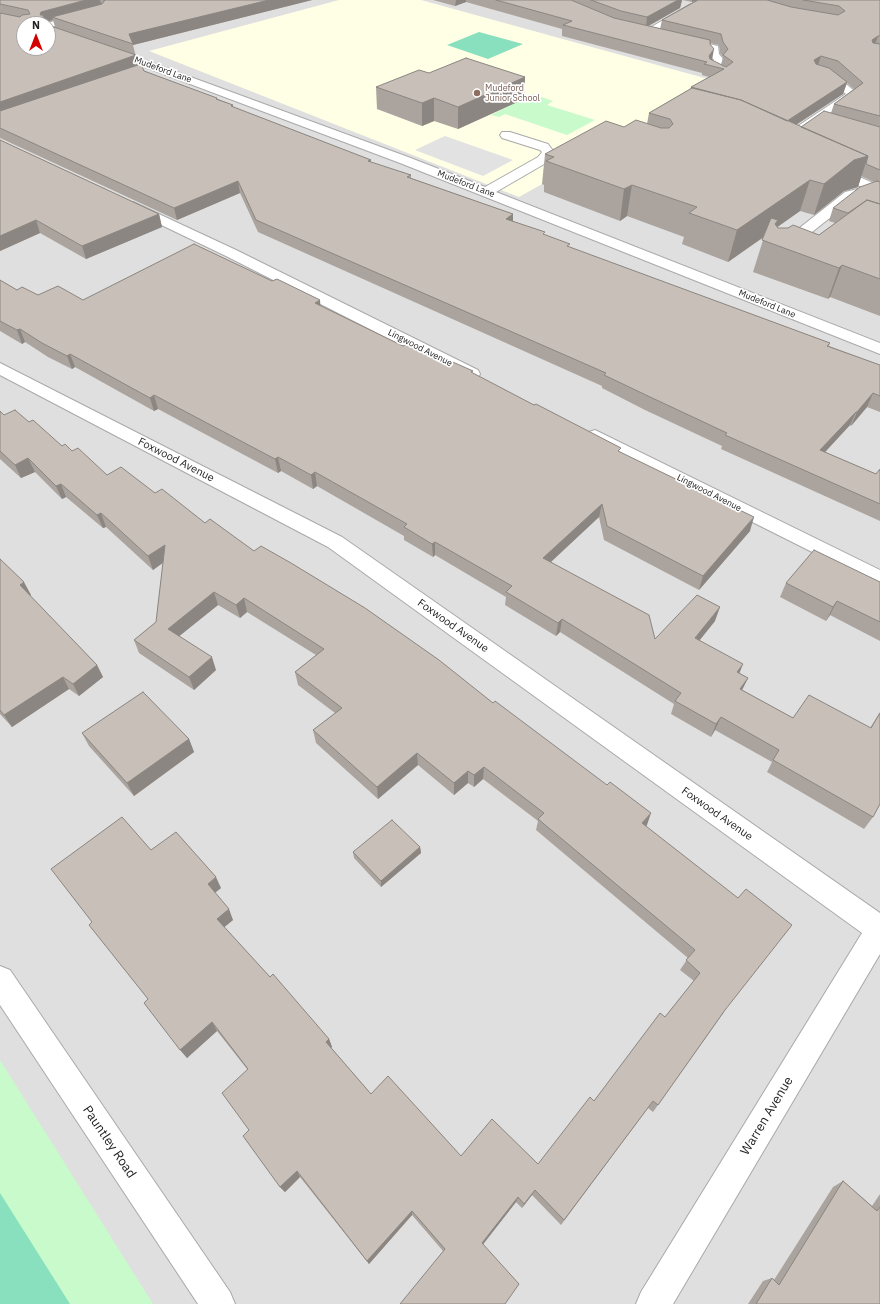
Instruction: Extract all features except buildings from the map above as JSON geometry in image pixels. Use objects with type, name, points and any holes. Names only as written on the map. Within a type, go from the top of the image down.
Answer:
[{"type":"street","points":[[661,36],[643,32],[692,7],[712,0]]},
{"type":"street","points":[[678,4],[692,7]]},
{"type":"street","points":[[56,23],[88,15]]},
{"type":"street","points":[[56,33],[63,35]]},
{"type":"street","points":[[676,40],[714,48],[714,54],[719,60],[713,68],[724,74]]},
{"type":"street","name":"Mudeford Lane","points":[[100,48],[153,66],[486,192],[880,349]]},
{"type":"street","points":[[138,71],[153,66]]},
{"type":"street","points":[[790,136],[853,94],[830,76],[817,72]]},
{"type":"street","points":[[818,117],[832,121]]},
{"type":"street","points":[[486,192],[547,156],[548,150],[506,134]]},
{"type":"street","points":[[818,163],[877,189]]},
{"type":"street","points":[[504,170],[516,175]]},
{"type":"street","points":[[774,255],[850,196],[877,189]]},
{"type":"street","name":"Lingwood Avenue","points":[[123,201],[231,253],[488,382]]},
{"type":"street","name":"Foxwood Avenue","points":[[0,368],[335,542],[880,929]]},
{"type":"street","name":"Lingwood Avenue","points":[[580,428],[880,579]]},
{"type":"street","name":"Warren Avenue","points":[[653,1304],[880,929]]},
{"type":"street","name":"Pauntley Road","points":[[0,980],[218,1304]]},
{"type":"shaded area","points":[[0,0],[880,0],[880,1304],[145,1304],[0,1075]]},
{"type":"shaded area","name":"Mudeford Junior School","points":[[339,0],[421,0],[719,82],[612,145],[519,197],[149,51]]},
{"type":"shaded area","points":[[445,136],[513,160],[483,176],[415,150]]},
{"type":"green space","points":[[479,32],[523,44],[488,59],[447,45]]},
{"type":"green space","points":[[533,94],[553,101],[547,105],[595,120],[567,135],[505,114],[499,117],[491,115]]},
{"type":"green space","points":[[0,1060],[153,1304],[0,1304]]},
{"type":"green space","points":[[0,1193],[70,1304],[0,1304]]},
{"type":"place","name":"Mudeford Junior School","points":[[477,93]]}]
